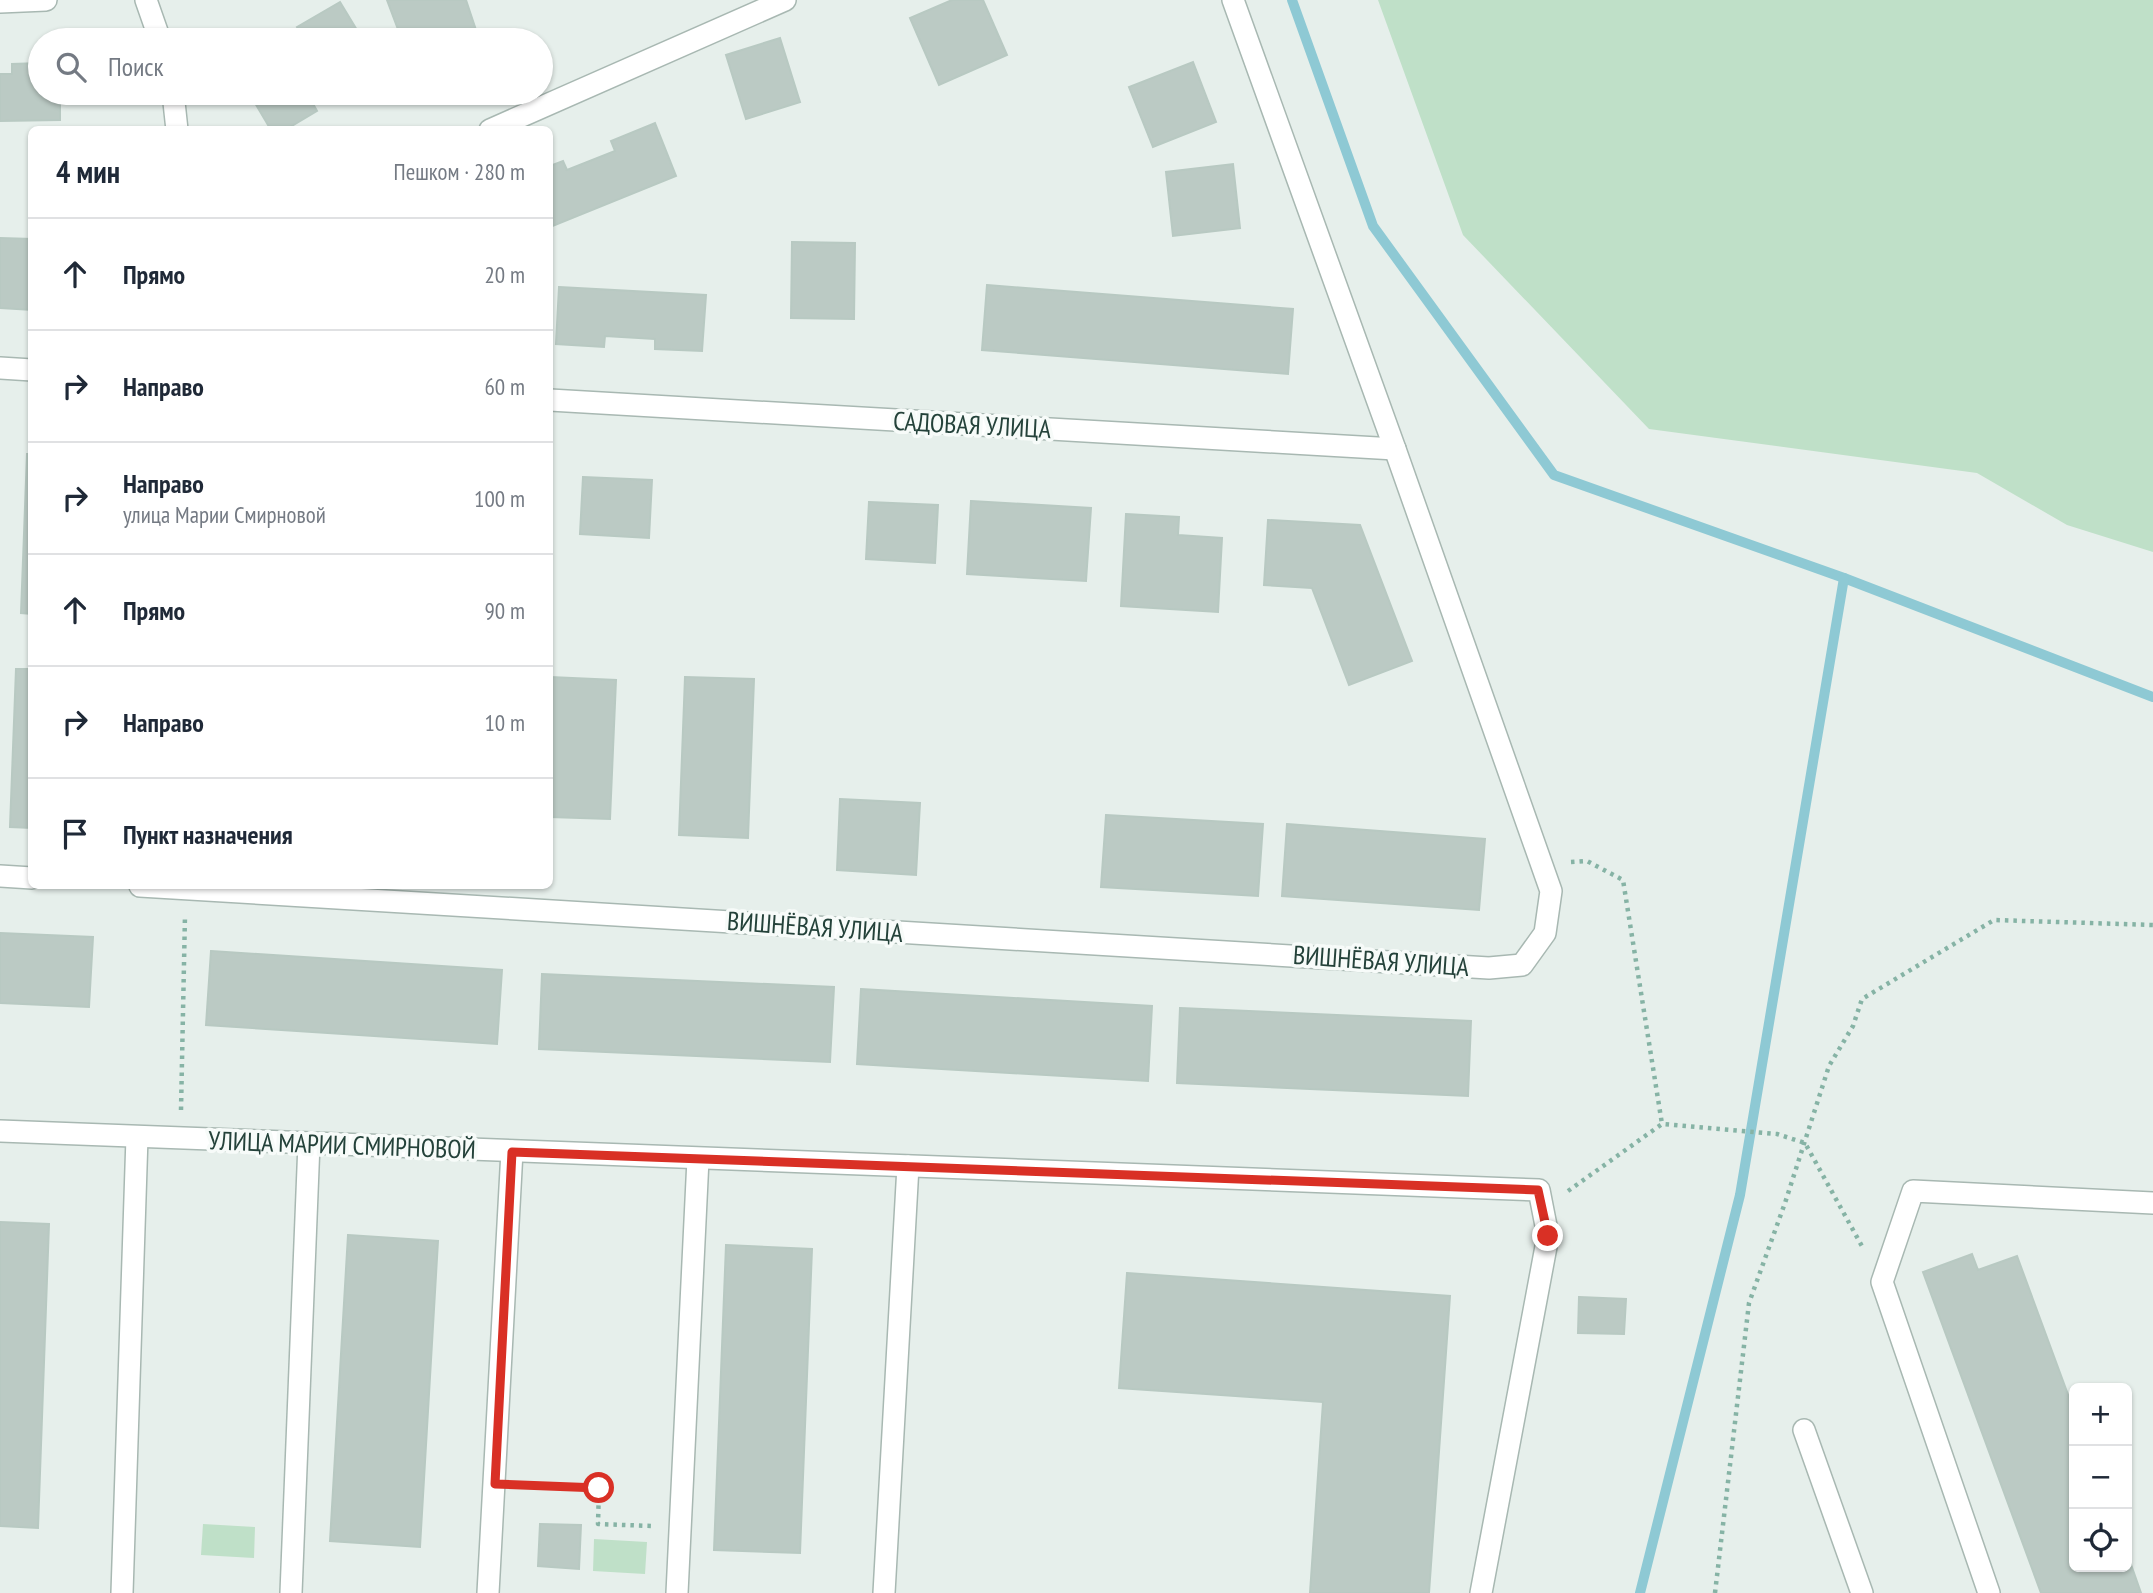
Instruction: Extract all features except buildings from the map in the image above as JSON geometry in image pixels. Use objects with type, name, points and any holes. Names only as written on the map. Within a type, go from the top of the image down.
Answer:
[{"type":"street","points":[[0,2],[46,0]]},
{"type":"street","points":[[146,0],[156,28]]},
{"type":"street","points":[[553,102],[785,0]]},
{"type":"street","name":"ВИШНЁВАЯ УЛИЦА","points":[[202,889],[1489,968],[1522,965],[1545,933],[1551,891],[1233,0]]},
{"type":"street","points":[[174,105],[177,126]]},
{"type":"street","points":[[499,126],[547,105]]},
{"type":"street","points":[[0,368],[28,370]]},
{"type":"street","name":"САДОВАЯ УЛИЦА","points":[[553,400],[1395,449]]},
{"type":"street","points":[[0,876],[28,878]]},
{"type":"street","name":"УЛИЦА МАРИИ СМИРНОВОЙ","points":[[0,1132],[1538,1190],[1542,1209]]},
{"type":"street","points":[[122,1593],[137,1137]]},
{"type":"street","points":[[291,1593],[309,1143]]},
{"type":"street","points":[[488,1593],[512,1152]]},
{"type":"street","points":[[677,1593],[698,1158]]},
{"type":"street","points":[[884,1593],[908,1166]]},
{"type":"street","points":[[1989,1593],[1882,1282],[1913,1191],[2153,1203]]},
{"type":"street","points":[[1481,1593],[1548,1236],[1542,1209]]},
{"type":"street","points":[[1804,1430],[1862,1593]]},
{"type":"path","points":[[1541,863],[1587,862],[1623,880],[1662,1124]]},
{"type":"path","points":[[181,1138],[186,889]]},
{"type":"path","points":[[1715,1593],[1749,1303],[1785,1203],[1829,1066],[1853,1026],[1861,999],[1994,920],[2153,925]]},
{"type":"path","points":[[1542,1209],[1662,1124],[1777,1134],[1805,1143],[1882,1282]]},
{"type":"path","points":[[495,1484],[599,1488],[598,1524],[656,1526]]},
{"type":"green space","points":[[1378,0],[2153,0],[2153,552],[2067,525],[1977,473],[1649,429],[1463,235]]},
{"type":"green space","points":[[203,1524],[255,1527],[254,1558],[201,1555]]},
{"type":"green space","points":[[594,1539],[647,1542],[645,1574],[593,1571]]},
{"type":"waterway","points":[[1292,0],[1373,226],[1554,475],[1844,578],[2153,697]]},
{"type":"waterway","points":[[1640,1593],[1740,1195],[1844,578]]},
{"type":"route","points":[[599,1488],[495,1484],[512,1152],[1538,1190],[1548,1236]]}]
